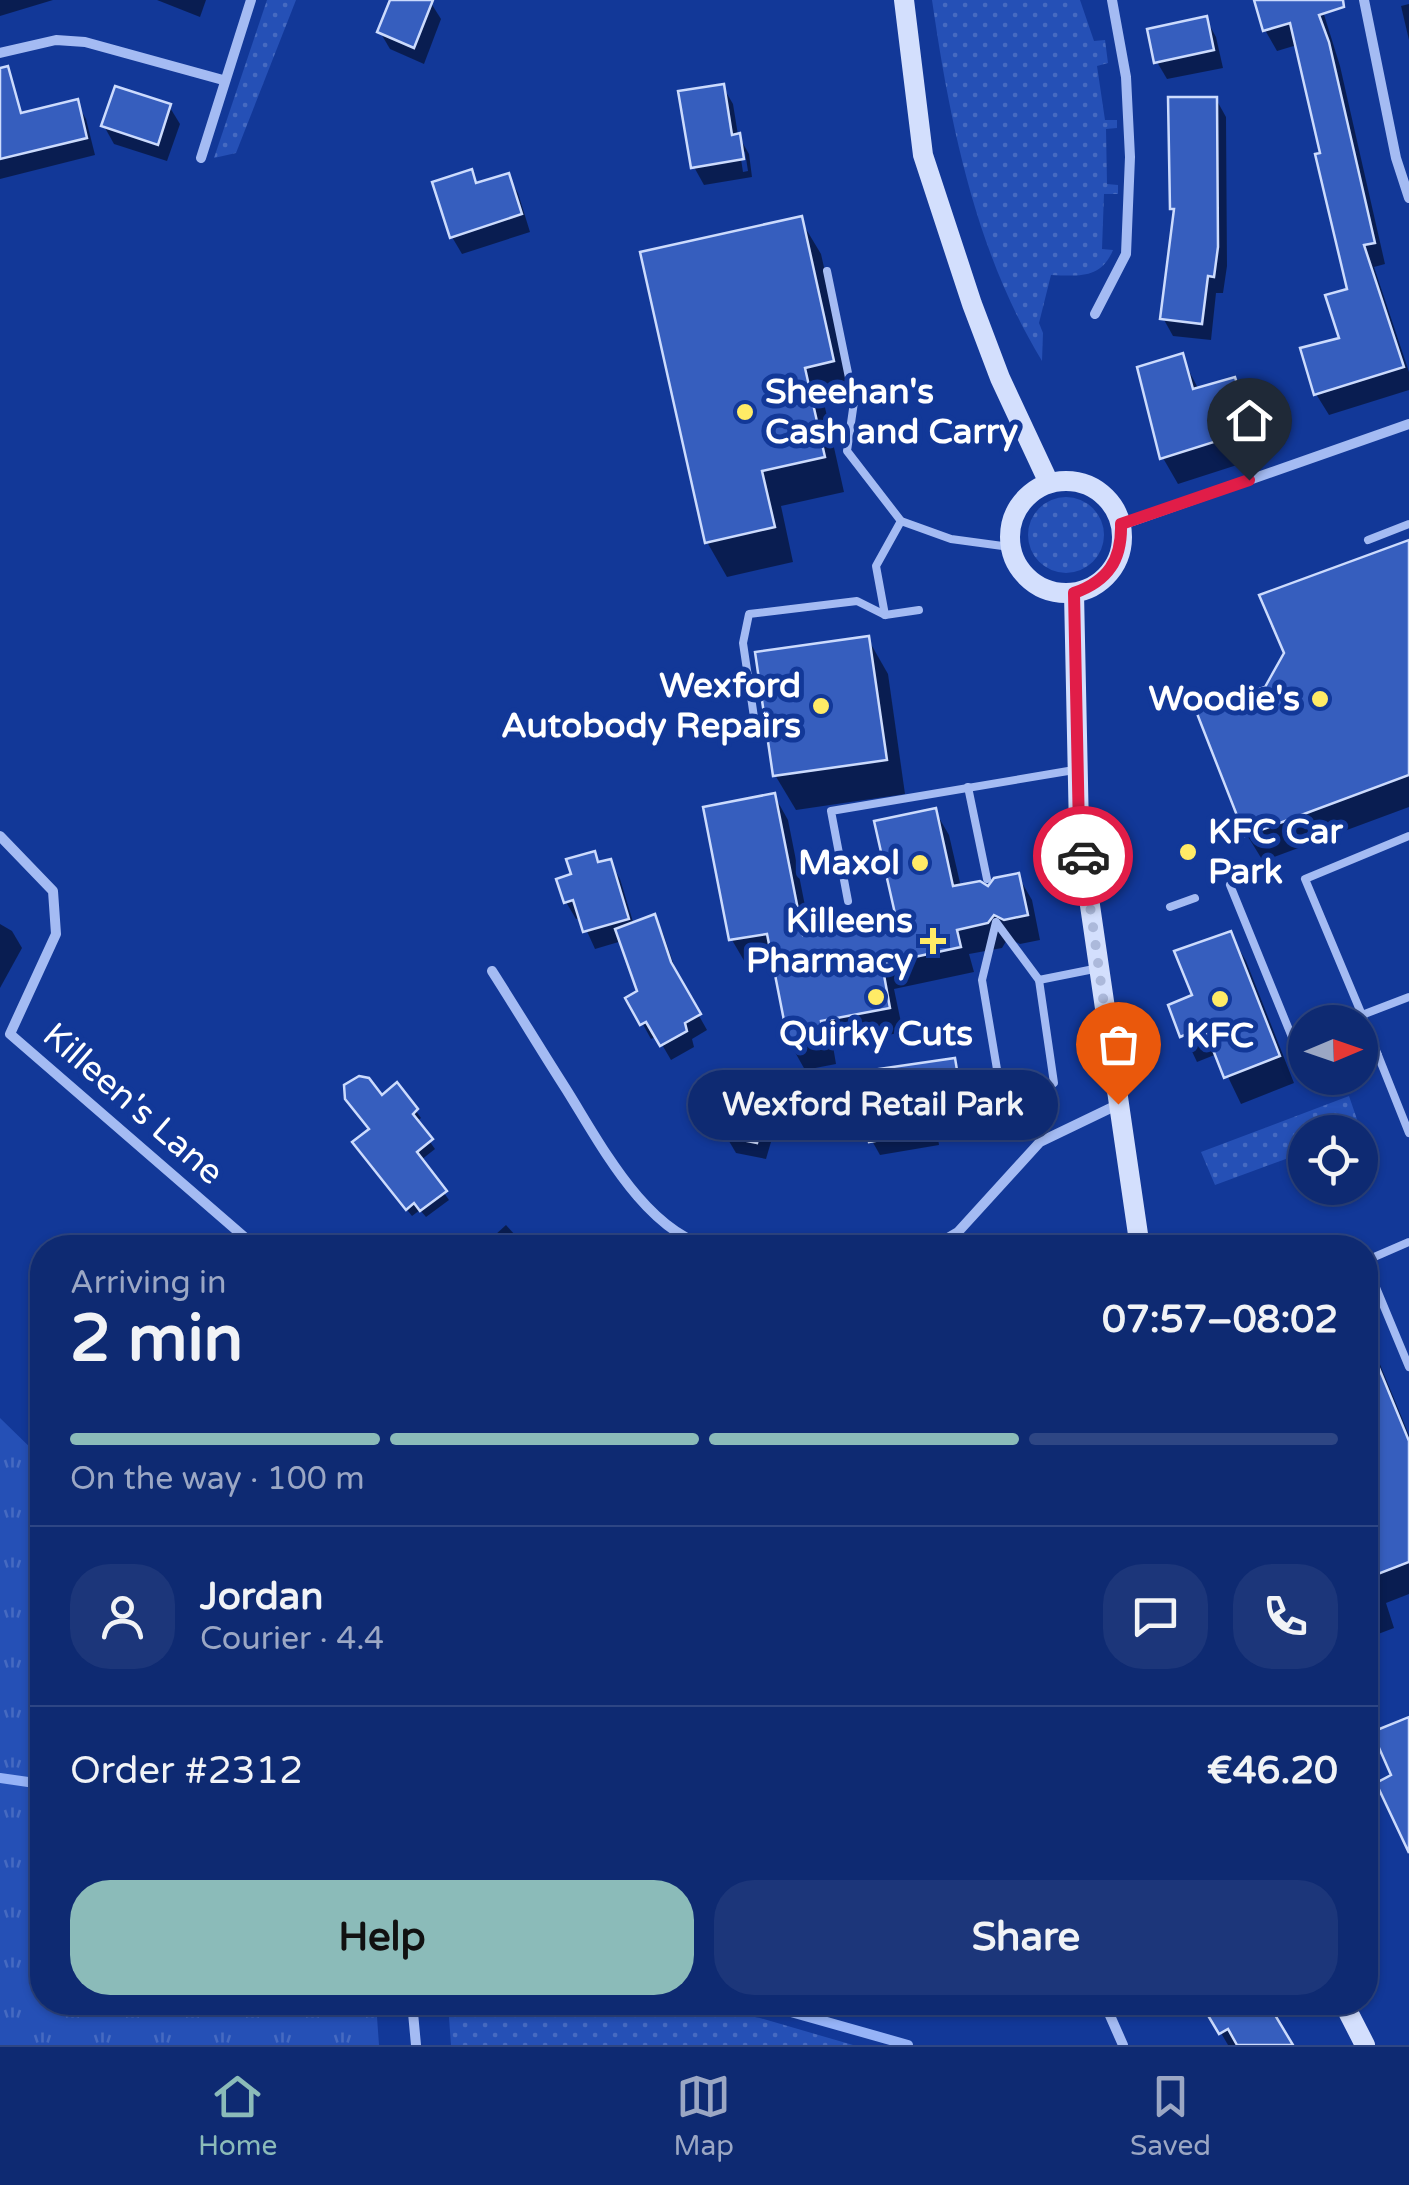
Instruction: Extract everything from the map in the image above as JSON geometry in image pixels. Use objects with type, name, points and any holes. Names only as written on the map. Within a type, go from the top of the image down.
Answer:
[{"type":"main road","points":[[904,0],[922,155],[986,341],[1049,483]]},
{"type":"main road","points":[[1049,483],[1084,484],[1100,493],[1121,524],[1117,560],[1092,587],[1074,593],[1054,593],[1037,586],[1023,574],[1010,547],[1011,520],[1020,504],[1049,483]]},
{"type":"main road","points":[[1074,593],[1079,830],[1138,1235]]},
{"type":"main road","points":[[1350,2015],[1366,2045]]},
{"type":"street","points":[[200,158],[250,0]]},
{"type":"street","points":[[1095,314],[1126,254],[1130,157],[1126,77],[1112,0]]},
{"type":"street","points":[[1364,0],[1396,158],[1409,198]]},
{"type":"street","points":[[0,53],[56,40],[85,42],[223,80]]},
{"type":"street","points":[[1121,524],[1409,424]]},
{"type":"street","name":"Killeen's Lane","points":[[0,836],[53,890],[56,934],[10,1034],[242,1235]]},
{"type":"street","points":[[492,971],[621,1177],[658,1216],[686,1235]]},
{"type":"street","points":[[953,1235],[1040,1142],[1118,1104]]},
{"type":"street","points":[[413,2015],[416,2045]]},
{"type":"street","points":[[1109,2015],[1122,2045]]},
{"type":"lane","points":[[827,270],[854,402],[847,450],[901,521],[951,539],[1010,547]]},
{"type":"lane","points":[[884,616],[876,566],[901,521]]},
{"type":"lane","points":[[1368,540],[1409,524]]},
{"type":"lane","points":[[755,724],[743,643],[749,614],[857,601],[884,616],[920,610]]},
{"type":"lane","points":[[848,900],[832,812],[1079,769]]},
{"type":"lane","points":[[968,788],[986,880]]},
{"type":"lane","points":[[1358,1005],[1306,879],[1409,836]]},
{"type":"lane","points":[[1230,885],[1288,1027]]},
{"type":"lane","points":[[1170,908],[1195,898]]},
{"type":"lane","points":[[996,922],[1040,980],[1054,1083],[1017,1114],[1003,1105],[982,980],[996,922]]},
{"type":"lane","points":[[1040,980],[1099,968]]},
{"type":"lane","points":[[1378,1008],[1409,997]]},
{"type":"lane","points":[[1378,1055],[1409,1134]]},
{"type":"lane","points":[[1378,1255],[1409,1242]]},
{"type":"lane","points":[[1378,1290],[1409,1368]]},
{"type":"green space","points":[[267,0],[296,0],[236,153],[214,158]]},
{"type":"green space","points":[[932,0],[1080,0],[1094,41],[1105,40],[1108,63],[1097,66],[1105,120],[1117,120],[1117,128],[1106,129],[1107,184],[1118,185],[1118,194],[1104,194],[1102,249],[1113,250],[1102,266],[1088,274],[1051,275],[1039,323],[1043,333],[1042,361],[1019,320],[983,232],[957,140]]},
{"type":"green space","points":[[1066,497],[1093,508],[1104,535],[1093,562],[1066,573],[1039,562],[1028,535],[1039,508]]},
{"type":"green space","points":[[1349,1096],[1356,1115],[1299,1115]]},
{"type":"green space","points":[[1288,1119],[1288,1158],[1215,1185],[1201,1152]]},
{"type":"green space","points":[[0,1418],[30,1447],[30,2015],[377,2015],[379,2045],[0,2045]]},
{"type":"green space","points":[[449,2015],[742,2015],[853,2045],[451,2045]]},
{"type":"building","points":[[390,0],[433,0],[414,48],[377,32]]},
{"type":"building","points":[[1254,0],[1343,0],[1344,7],[1319,15],[1329,42],[1375,243],[1364,245],[1404,367],[1314,395],[1300,348],[1339,338],[1325,295],[1347,289],[1315,154],[1320,153],[1290,23],[1263,31]]},
{"type":"building","points":[[1207,16],[1214,50],[1154,63],[1147,29]]},
{"type":"building","points":[[8,66],[21,113],[78,99],[87,138],[0,159],[0,68]]},
{"type":"building","points":[[724,84],[732,135],[740,133],[744,159],[691,168],[678,91]]},
{"type":"building","points":[[115,86],[171,104],[158,145],[101,126]]},
{"type":"building","points":[[1168,97],[1217,97],[1218,247],[1214,277],[1208,276],[1202,324],[1160,319],[1174,209],[1170,209]]},
{"type":"building","points":[[472,169],[476,183],[509,173],[522,214],[450,238],[432,182]]},
{"type":"building","name":"Sheehan's Cash and Carry","points":[[802,216],[834,361],[805,368],[825,457],[762,471],[775,527],[705,543],[640,252]]},
{"type":"building","points":[[1183,353],[1193,389],[1235,377],[1252,430],[1160,459],[1137,367]]},
{"type":"building","name":"Woodie's","points":[[1409,540],[1409,775],[1245,836],[1196,711],[1265,687],[1284,653],[1259,595]]},
{"type":"building","name":"Wexford Autobody Repairs","points":[[869,636],[887,760],[773,776],[755,652]]},
{"type":"building","points":[[775,793],[803,935],[896,918],[874,821],[936,808],[953,886],[980,881],[988,886],[994,878],[1019,873],[1028,915],[1004,920],[994,915],[988,923],[957,930],[961,947],[882,964],[890,1008],[821,1021],[824,1040],[789,1046],[767,934],[729,940],[703,807]]},
{"type":"building","points":[[595,851],[598,862],[611,859],[629,919],[583,932],[573,900],[564,903],[556,879],[571,874],[566,859]]},
{"type":"building","points":[[655,914],[671,962],[701,1014],[685,1023],[687,1031],[660,1046],[646,1022],[640,1025],[625,998],[637,991],[615,929]]},
{"type":"building","name":"KFC","points":[[1231,931],[1280,1056],[1224,1078],[1204,1027],[1180,1037],[1168,1005],[1192,995],[1174,951]]},
{"type":"building","points":[[955,1058],[963,1106],[929,1111],[933,1131],[869,1142],[866,1124],[849,1127],[843,1093],[860,1090],[858,1072]]},
{"type":"building","points":[[359,1076],[369,1078],[382,1095],[397,1082],[418,1109],[413,1114],[433,1139],[417,1152],[447,1191],[420,1211],[414,1203],[406,1210],[352,1142],[369,1129],[345,1099],[344,1085]]},
{"type":"building","points":[[732,1091],[769,1098],[757,1143],[723,1136]]},
{"type":"building","points":[[1378,1366],[1409,1441],[1409,1562],[1378,1574]]},
{"type":"building","points":[[1409,1717],[1409,1853],[1378,1787],[1378,1782],[1391,1775],[1378,1746],[1378,1730]]},
{"type":"building","points":[[1208,2015],[1275,2015],[1293,2045],[1237,2045],[1228,2029],[1219,2034]]},
{"type":"waterway","points":[[0,1778],[30,1782]]},
{"type":"waterway","points":[[802,2015],[908,2045]]},
{"type":"way so far","points":[[1083,856],[1118,1104]]},
{"type":"place","name":"Sheehan's Cash and Carry","points":[[745,412]]},
{"type":"place","name":"Woodie's","points":[[1320,699]]},
{"type":"place","name":"Wexford Autobody Repairs","points":[[821,706]]},
{"type":"place","name":"KFC Car Park","points":[[1188,852]]},
{"type":"place","name":"Maxol","points":[[920,863]]},
{"type":"place","name":"Killeens Pharmacy","points":[[933,941]]},
{"type":"place","name":"Quirky Cuts","points":[[876,997]]},
{"type":"place","name":"KFC","points":[[1220,999]]},
{"type":"place","name":"Wexford Retail Park","points":[[1118,1104]]},
{"type":"route","points":[[1083,856],[1079,830],[1074,593],[1092,587],[1117,560],[1121,524],[1249,480]]}]
